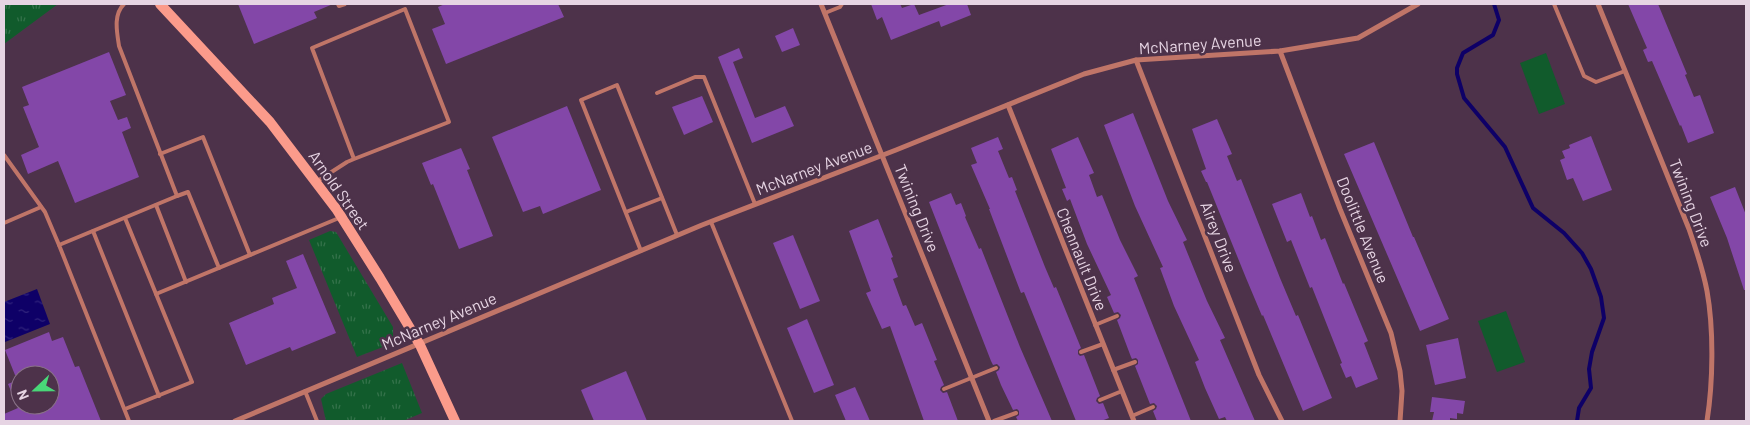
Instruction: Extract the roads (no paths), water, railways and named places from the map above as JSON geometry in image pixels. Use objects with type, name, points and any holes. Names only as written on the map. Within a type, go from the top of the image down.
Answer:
[{"type":"main road","name":"Arnold Street","points":[[160,4],[270,122],[342,217],[419,343],[455,421]]},
{"type":"street","name":"Twining Drive","points":[[821,4],[989,421]]},
{"type":"street","name":"McNarney Avenue","points":[[234,421],[677,235],[1084,74],[1136,60],[1280,52],[1358,38],[1418,4]]},
{"type":"street","name":"Twining Drive","points":[[1598,4],[1690,229],[1707,292],[1712,346],[1707,421]]},
{"type":"street","name":"Doolittle Avenue","points":[[1280,52],[1394,344],[1401,381],[1400,421]]},
{"type":"street","name":"Airey Drive","points":[[1136,60],[1259,375],[1282,421]]},
{"type":"street","name":"Chennault Drive","points":[[1008,105],[1133,419]]},
{"type":"lane","points":[[124,4],[120,8],[116,24],[119,46],[177,196]]},
{"type":"lane","points":[[338,4],[339,6],[345,4]]},
{"type":"lane","points":[[316,182],[347,162],[449,122],[403,4]]},
{"type":"lane","points":[[825,13],[840,8],[842,4]]},
{"type":"lane","points":[[1554,4],[1584,76],[1596,82],[1625,71]]},
{"type":"lane","points":[[354,159],[312,48],[405,9]]},
{"type":"lane","points":[[657,93],[695,77],[704,78],[755,204]]},
{"type":"lane","points":[[641,250],[581,100],[617,86],[677,235]]},
{"type":"lane","points":[[160,154],[203,137],[250,256]]},
{"type":"lane","points":[[4,155],[45,212],[130,421]]},
{"type":"lane","points":[[59,245],[188,192],[219,268]]},
{"type":"lane","points":[[626,212],[662,198]]},
{"type":"lane","points":[[156,205],[186,282]]},
{"type":"lane","points":[[4,222],[41,207]]},
{"type":"lane","points":[[156,294],[342,217]]},
{"type":"lane","points":[[125,218],[192,382],[125,409]]},
{"type":"lane","points":[[711,222],[792,421]]},
{"type":"lane","points":[[93,231],[159,396]]},
{"type":"lane","points":[[1095,325],[1117,316]]},
{"type":"lane","points":[[1081,352],[1103,344]]},
{"type":"lane","points":[[1113,370],[1135,362]]},
{"type":"lane","points":[[944,389],[996,368]]},
{"type":"lane","points":[[305,391],[317,421]]},
{"type":"lane","points":[[1100,400],[1122,391]]},
{"type":"lane","points":[[1133,419],[1153,407]]},
{"type":"lane","points":[[994,421],[1016,413]]},
{"type":"water","points":[[37,289],[50,324],[5,342],[4,302]]},
{"type":"waterway","points":[[1494,4],[1499,20],[1493,35],[1463,53],[1457,68],[1457,74],[1464,98],[1505,147],[1533,208],[1564,233],[1582,253],[1591,269],[1601,297],[1604,318],[1592,352],[1589,369],[1591,388],[1579,408],[1577,421]]}]
